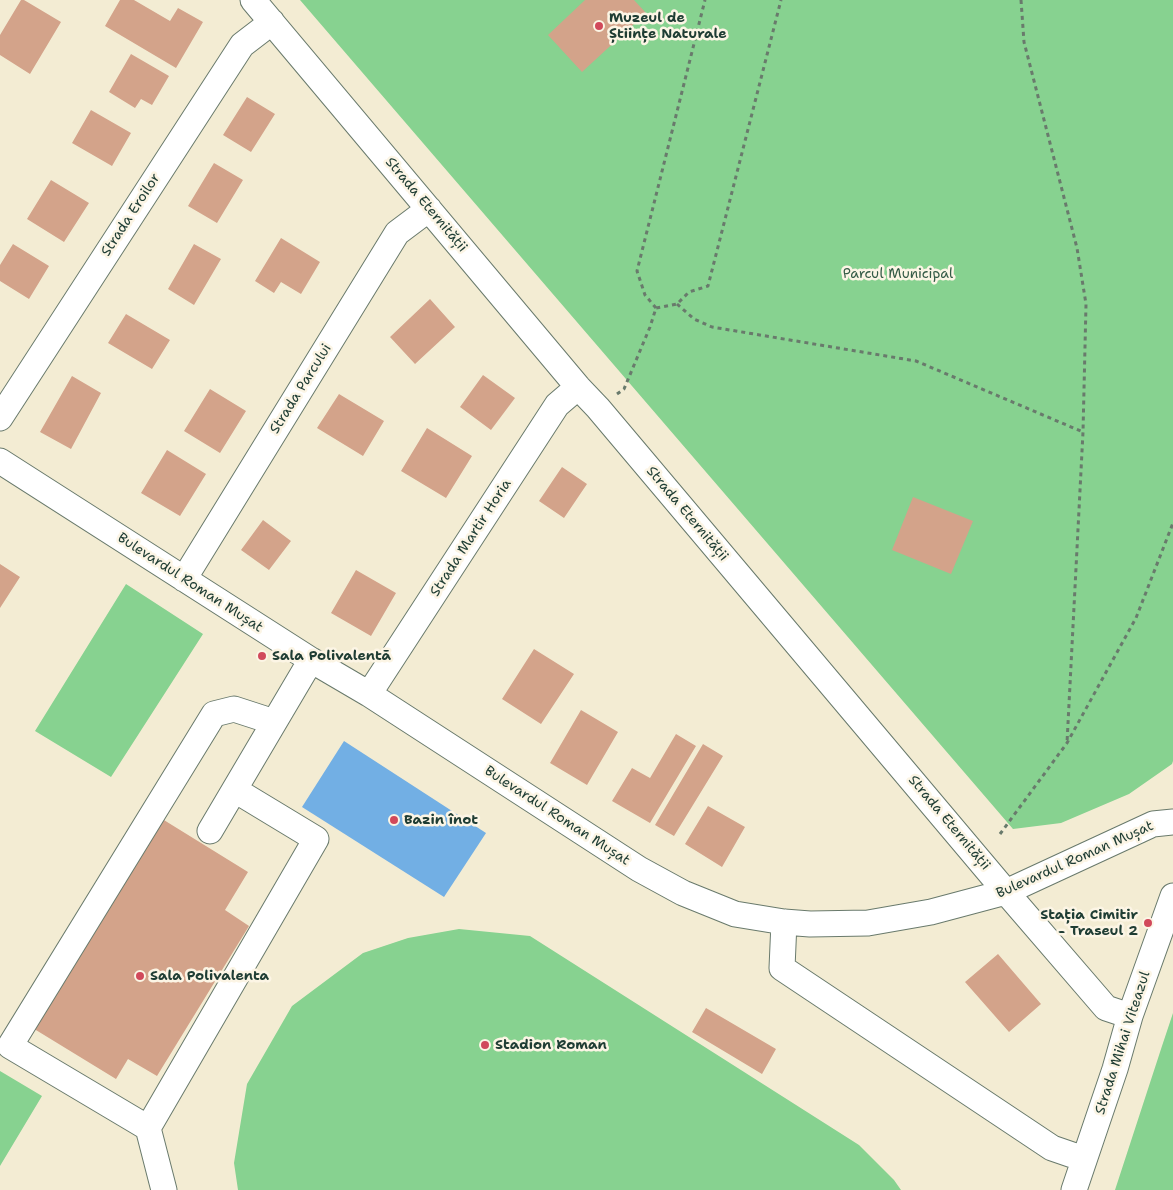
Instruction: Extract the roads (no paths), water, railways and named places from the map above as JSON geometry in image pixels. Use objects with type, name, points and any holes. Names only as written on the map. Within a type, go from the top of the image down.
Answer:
[{"type":"street","name":"Strada Eternității","points":[[253,0],[578,387],[598,408],[1106,1008],[1130,1016]]},
{"type":"street","name":"Strada Eroilor","points":[[0,418],[242,45],[272,22]]},
{"type":"street","name":"Strada Parcului","points":[[184,579],[397,233],[429,209]]},
{"type":"street","name":"Strada Martir Horia","points":[[369,694],[557,405],[578,387]]},
{"type":"street","name":"Bulevardul Roman Mușat","points":[[0,460],[311,660],[369,694],[639,869],[683,893],[735,914],[810,924],[868,923],[931,912],[1006,892],[1153,824],[1173,822]]},
{"type":"street","points":[[210,832],[311,660]]},
{"type":"street","points":[[148,1128],[10,1046],[214,714],[234,709],[274,722]]},
{"type":"street","points":[[164,1190],[148,1128],[316,840],[234,790]]},
{"type":"street","name":"Strada Mihai Viteazul","points":[[1074,1190],[1130,1016],[1173,896]]},
{"type":"street","points":[[784,922],[782,968],[1052,1148],[1084,1159]]},
{"type":"water","name":"Bazin înot","points":[[344,741],[486,833],[444,897],[302,807]]},
{"type":"place","name":"Muzeul de Științe Naturale","points":[[599,26]]},
{"type":"place","name":"Sala Polivalentă","points":[[262,656]]},
{"type":"place","name":"Bazin înot","points":[[394,820]]},
{"type":"place","name":"Stația Cimitir - Traseul 2","points":[[1148,923]]},
{"type":"place","name":"Sala Polivalenta","points":[[140,976]]},
{"type":"place","name":"Stadion Roman","points":[[485,1045]]},
{"type":"park label","name":"Parcul Municipal","points":[[898,274]]}]
